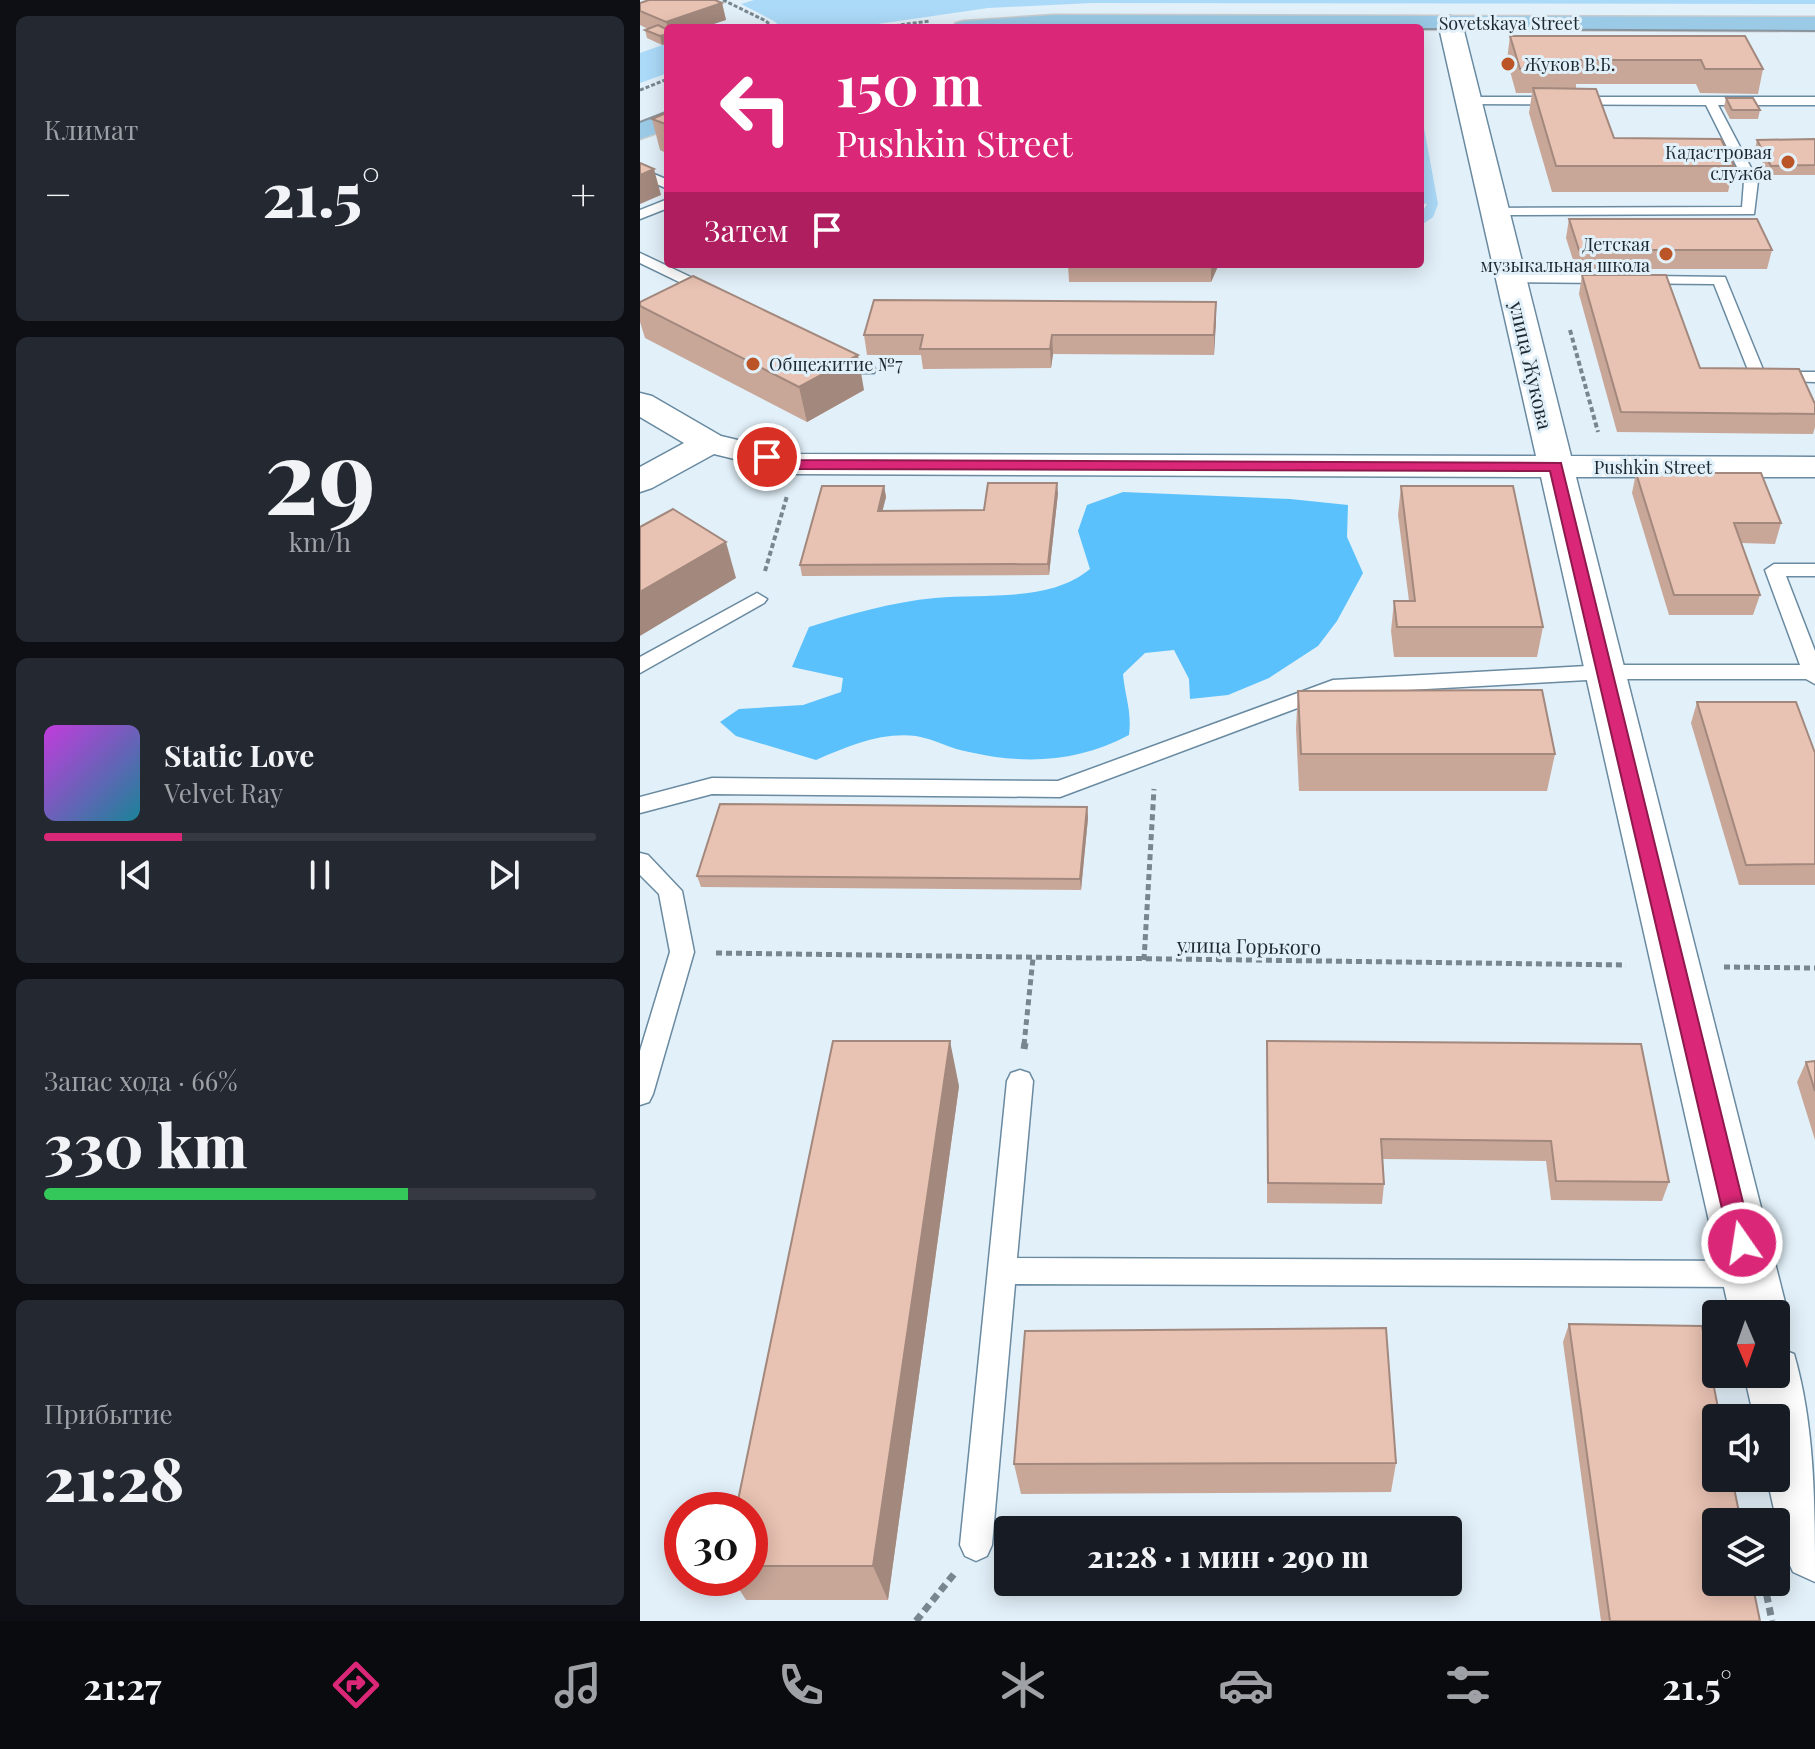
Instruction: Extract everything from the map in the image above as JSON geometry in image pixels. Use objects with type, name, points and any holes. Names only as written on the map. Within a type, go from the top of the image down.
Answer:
[{"type":"main road","name":"Sovetskaya Street","points":[[1424,42],[1452,33],[1815,24]]},
{"type":"main road","name":"Sovetskaya Street","points":[[1424,32],[1815,44]]},
{"type":"main road","points":[[640,131],[664,122]]},
{"type":"street","name":"улица Жукова","points":[[1452,33],[1754,1294]]},
{"type":"street","name":"Pushkin Street","points":[[640,403],[709,443],[796,464],[1815,467]]},
{"type":"street","points":[[640,481],[709,443]]},
{"type":"street","points":[[1776,1388],[1815,1550]]},
{"type":"lane","points":[[1469,101],[1815,101]]},
{"type":"lane","points":[[1495,211],[1749,211],[1751,181],[1710,101]]},
{"type":"lane","points":[[640,172],[664,183]]},
{"type":"lane","points":[[640,215],[664,205]]},
{"type":"lane","points":[[640,257],[732,303]]},
{"type":"lane","points":[[640,281],[664,269]]},
{"type":"lane","points":[[1511,279],[1720,280],[1758,377],[1815,377]]},
{"type":"lane","points":[[814,343],[868,370]]},
{"type":"lane","points":[[640,805],[712,786],[1060,789],[1333,687],[1605,672],[1814,675],[1774,570],[1815,570]]},
{"type":"lane","points":[[640,666],[757,599]]},
{"type":"lane","points":[[640,861],[670,891],[682,952],[640,1094]]},
{"type":"lane","points":[[976,1545],[1020,1081]]},
{"type":"lane","points":[[1004,1271],[1754,1294]]},
{"type":"path","points":[[723,0],[766,24]]},
{"type":"path","points":[[730,3],[739,0]]},
{"type":"path","points":[[640,90],[664,81]]},
{"type":"path","points":[[757,599],[796,464]]},
{"type":"path","points":[[1144,960],[1156,753]]},
{"type":"path","name":"улица Горького","points":[[682,952],[1815,968]]},
{"type":"path","points":[[1020,1081],[1033,958]]},
{"type":"path","points":[[916,1621],[976,1545]]},
{"type":"path","points":[[1767,1596],[1772,1621]]},
{"type":"shaded area","points":[[754,0],[1815,0],[1815,4],[1092,3],[988,8],[878,24],[777,24],[741,4]]},
{"type":"shaded area","points":[[664,44],[664,74],[640,83],[640,53]]},
{"type":"shaded area","points":[[1424,128],[1438,204],[1433,217],[1424,223],[1427,204],[1424,204]]},
{"type":"shaded area","points":[[1123,492],[1290,499],[1348,505],[1347,537],[1363,573],[1337,621],[1318,646],[1269,678],[1228,695],[1190,699],[1189,679],[1174,650],[1145,653],[1123,674],[1129,735],[1071,756],[1011,759],[962,751],[923,737],[903,735],[865,741],[816,760],[736,736],[720,722],[739,709],[803,705],[841,692],[843,678],[792,667],[809,627],[903,602],[1036,592],[1074,580],[1090,569],[1078,531],[1087,505]]},
{"type":"building","points":[[649,0],[715,0],[722,3],[666,22],[640,11],[640,3]]},
{"type":"building","points":[[658,25],[664,28],[664,35],[660,36],[645,30]]},
{"type":"building","points":[[1510,36],[1745,36],[1763,69],[1705,69],[1701,60],[1575,60],[1579,69],[1520,69]]},
{"type":"building","points":[[1533,88],[1596,89],[1614,138],[1721,139],[1734,166],[1556,166]]},
{"type":"building","points":[[1726,98],[1753,98],[1760,110],[1732,110]]},
{"type":"building","points":[[664,114],[664,124],[652,119]]},
{"type":"building","points":[[1815,139],[1815,165],[1771,166],[1757,140]]},
{"type":"building","points":[[640,163],[654,169],[640,175]]},
{"type":"building","points":[[1569,219],[1757,219],[1772,250],[1579,250]]},
{"type":"building","points":[[1582,275],[1666,275],[1700,368],[1799,369],[1815,404],[1815,414],[1621,412]]},
{"type":"building","points":[[693,276],[858,355],[799,387],[640,306],[640,302]]},
{"type":"building","points":[[874,300],[1216,302],[1214,335],[1052,335],[1050,349],[920,349],[923,335],[864,335]]},
{"type":"building","points":[[1636,473],[1761,473],[1781,523],[1734,523],[1760,595],[1674,595]]},
{"type":"building","points":[[988,483],[1057,483],[1048,564],[800,565],[822,486],[884,486],[878,511],[984,510]]},
{"type":"building","points":[[1401,486],[1513,486],[1543,627],[1397,627],[1394,601],[1415,601]]},
{"type":"building","points":[[673,509],[726,542],[640,592],[640,527]]},
{"type":"building","points":[[1542,690],[1555,754],[1301,754],[1298,691]]},
{"type":"building","points":[[1697,702],[1796,702],[1815,753],[1815,864],[1746,865]]},
{"type":"building","points":[[720,804],[1087,807],[1080,879],[697,876]]},
{"type":"building","points":[[833,1041],[950,1041],[873,1566],[768,1566],[768,1492],[740,1492]]},
{"type":"building","points":[[1267,1041],[1641,1044],[1669,1182],[1556,1181],[1551,1141],[1381,1139],[1384,1184],[1268,1183]]},
{"type":"building","points":[[1815,1061],[1815,1091],[1806,1062]]},
{"type":"building","points":[[1569,1324],[1702,1326],[1702,1388],[1714,1388],[1717,1404],[1702,1404],[1702,1492],[1735,1492],[1738,1508],[1702,1508],[1702,1596],[1755,1596],[1760,1621],[1610,1621]]},
{"type":"building","points":[[1386,1328],[1396,1463],[1014,1464],[1025,1331]]},
{"type":"tram line","points":[[1424,29],[1815,31]]},
{"type":"tram line","points":[[640,122],[664,113]]},
{"type":"place","name":"Жуков В.Б.","points":[[1508,64]]},
{"type":"place","name":"Кадастровая служба","points":[[1788,162]]},
{"type":"place","name":"Детская музыкальная школа","points":[[1666,254]]},
{"type":"place","name":"Общежитие №7","points":[[753,364]]},
{"type":"route","points":[[767,457],[796,464],[1556,466],[1742,1243]]}]
